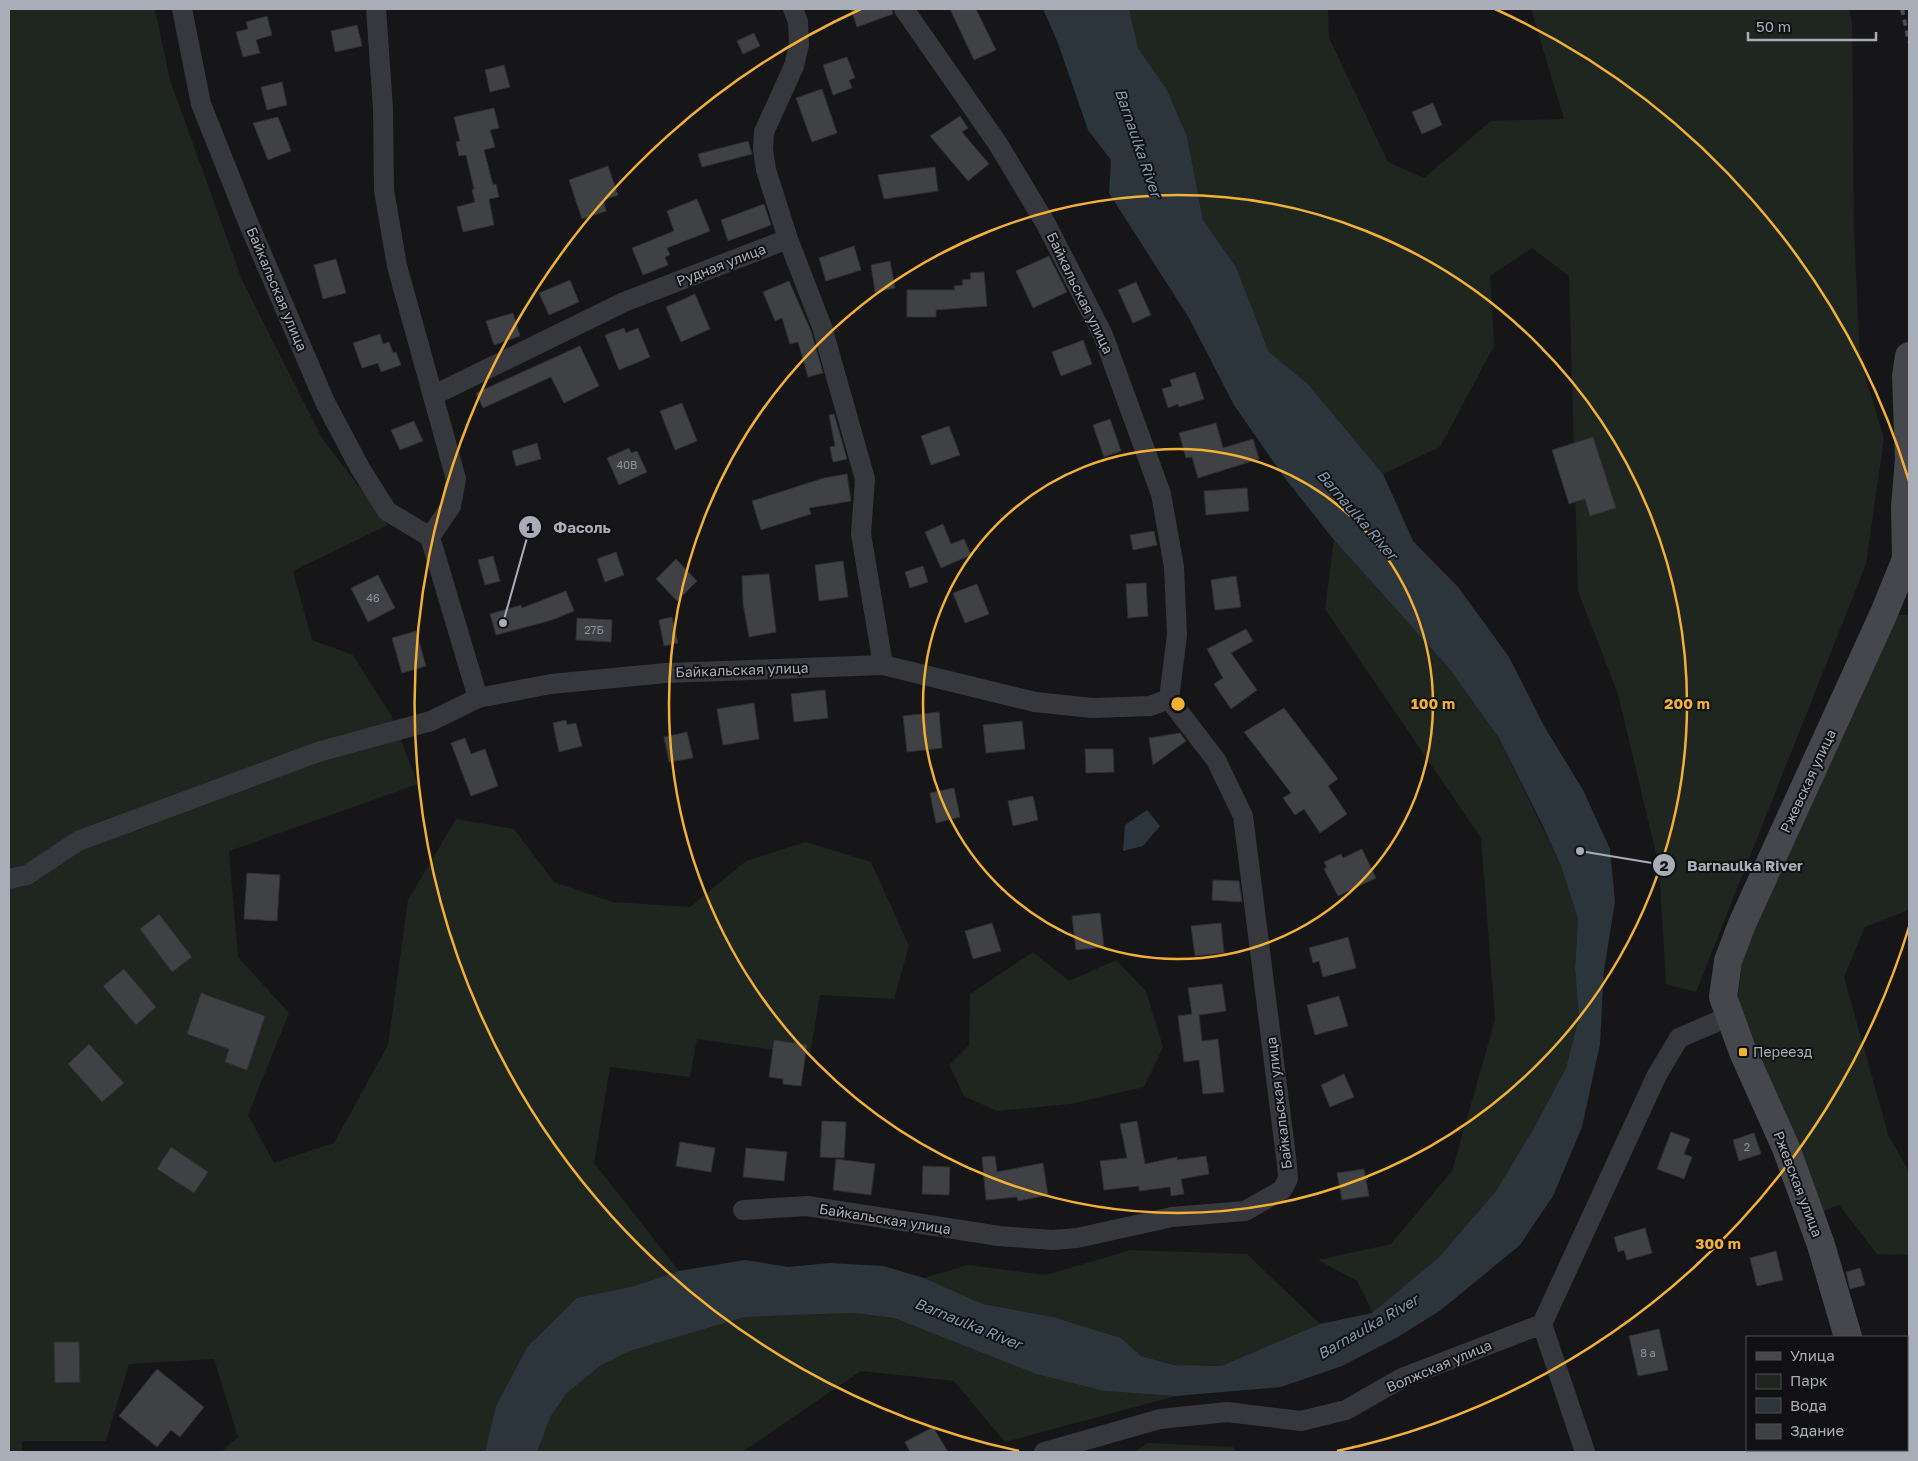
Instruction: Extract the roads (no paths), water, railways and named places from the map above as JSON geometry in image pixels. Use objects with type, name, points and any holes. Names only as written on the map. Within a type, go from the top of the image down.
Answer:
[{"type":"main road","name":"Ржевская улица","points":[[1848,1336],[1822,1245],[1786,1148],[1742,1052],[1723,997],[1728,961],[1742,924],[1908,561],[1905,506],[1909,459],[1906,376],[1909,356]]},
{"type":"street","name":"Байкальская улица","points":[[182,9],[201,104],[248,222],[325,402],[360,468],[388,511],[430,537]]},
{"type":"street","points":[[376,9],[383,108],[384,190],[397,266],[456,479],[451,506],[430,537],[478,698]]},
{"type":"street","points":[[793,9],[798,22],[799,45],[794,66],[764,132],[763,148],[766,170],[788,239],[822,327],[864,479],[861,534],[883,665]]},
{"type":"street","name":"Байкальская улица","points":[[743,1210],[807,1206],[999,1236],[1053,1240],[1077,1238],[1172,1216],[1244,1211],[1282,1190],[1288,1179],[1243,816],[1216,760],[1169,699],[1177,635],[1174,567],[1161,494],[1103,335],[1046,224],[1003,152],[904,9]]},
{"type":"street","name":"Рудная улица","points":[[434,395],[624,302],[788,239]]},
{"type":"street","name":"Байкальская улица","points":[[9,879],[27,875],[78,841],[318,752],[432,721],[478,698],[551,684],[607,677],[883,665],[1035,702],[1092,708],[1150,706],[1169,699]]},
{"type":"street","points":[[1585,1452],[1542,1324],[1657,1075],[1679,1038],[1730,1016]]},
{"type":"street","name":"Волжская улица","points":[[1044,1452],[1074,1448],[1160,1419],[1227,1412],[1301,1421],[1346,1410],[1402,1378],[1542,1324]]},
{"type":"water","points":[[1043,9],[1129,9],[1138,48],[1167,90],[1187,136],[1203,220],[1236,267],[1269,352],[1308,384],[1383,474],[1413,541],[1458,587],[1509,657],[1544,726],[1583,790],[1610,849],[1615,902],[1604,970],[1600,1044],[1582,1127],[1553,1196],[1520,1245],[1441,1310],[1398,1337],[1342,1366],[1281,1387],[1176,1396],[1104,1391],[1036,1374],[894,1318],[853,1313],[745,1317],[630,1351],[600,1366],[567,1393],[551,1416],[537,1452],[485,1452],[496,1406],[528,1346],[577,1298],[631,1287],[679,1271],[745,1260],[788,1267],[830,1263],[883,1266],[924,1278],[983,1304],[1053,1317],[1121,1338],[1141,1356],[1174,1365],[1221,1366],[1320,1324],[1372,1313],[1439,1257],[1496,1191],[1535,1126],[1566,1068],[1579,1017],[1575,968],[1578,919],[1561,866],[1541,822],[1499,738],[1448,667],[1334,540],[1284,477],[1234,405],[1189,318],[1109,193],[1111,160],[1088,130],[1058,43]]},
{"type":"water","points":[[1147,810],[1160,826],[1143,846],[1123,851],[1125,825]]},
{"type":"railway","points":[[1902,9],[1909,42]]},
{"type":"place","name":"Фасоль","points":[[503,623]]},
{"type":"place","name":"Barnaulka River","points":[[1580,851]]},
{"type":"place","name":"Переезд","points":[[1743,1052]]}]
